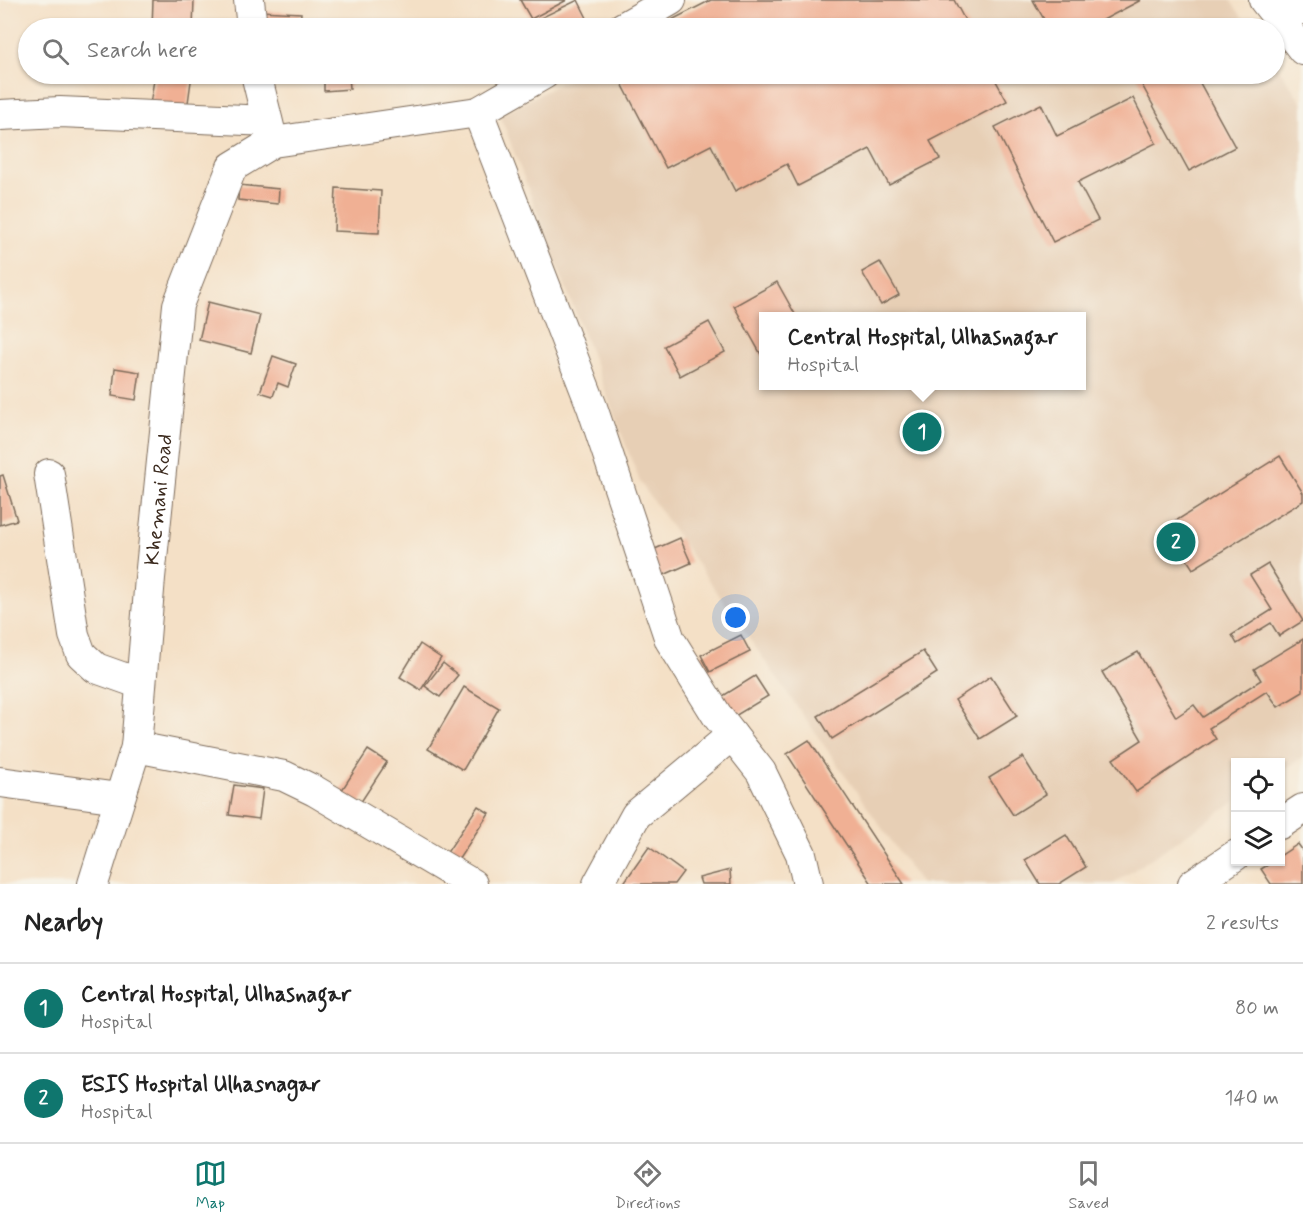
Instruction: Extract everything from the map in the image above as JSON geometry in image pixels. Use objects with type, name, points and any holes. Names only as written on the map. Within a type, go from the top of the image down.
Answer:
[{"type":"street","points":[[249,0],[251,18]]},
{"type":"street","points":[[1264,0],[1278,18]]},
{"type":"street","points":[[1296,0],[1303,9]]},
{"type":"street","points":[[639,18],[667,1]]},
{"type":"street","points":[[1285,27],[1303,50]]},
{"type":"street","points":[[258,84],[270,131]]},
{"type":"street","points":[[0,115],[60,112],[270,131],[478,112],[527,84]]},
{"type":"street","points":[[478,112],[592,406],[670,640],[718,717],[761,772],[801,854],[808,884]]},
{"type":"street","name":"Khemani Road","points":[[93,884],[136,747],[178,305],[232,167],[270,131]]},
{"type":"street","points":[[49,474],[74,635],[81,654],[96,668],[141,684]]},
{"type":"street","points":[[598,884],[636,815],[732,735]]},
{"type":"street","points":[[136,747],[284,776],[315,791],[472,884]]},
{"type":"street","points":[[0,782],[119,798]]},
{"type":"street","points":[[1285,821],[1303,809]]},
{"type":"street","points":[[1193,884],[1231,858]]},
{"type":"shaded area","points":[[718,0],[1230,0],[1243,18],[683,18]]},
{"type":"shaded area","points":[[1285,78],[1303,104],[1303,757],[1285,769],[1285,758],[1231,758],[1231,805],[1113,884],[921,884],[640,482],[500,115],[559,84],[1285,84]]},
{"type":"building","points":[[153,0],[194,0],[193,18],[152,18]]},
{"type":"building","points":[[520,0],[567,0],[533,18],[530,18]]},
{"type":"building","points":[[578,0],[587,18],[540,18]]},
{"type":"building","points":[[711,0],[954,0],[964,18],[676,18]]},
{"type":"building","points":[[1033,0],[1141,0],[1107,18],[1043,18]]},
{"type":"building","points":[[259,11],[301,13],[301,18],[259,18]]},
{"type":"building","points":[[153,84],[191,84],[187,110],[150,104]]},
{"type":"building","points":[[324,84],[350,84],[350,89],[324,91]]},
{"type":"building","points":[[622,84],[998,84],[1007,101],[930,141],[940,159],[889,185],[870,149],[798,186],[787,164],[735,191],[711,145],[666,168]]},
{"type":"building","points":[[1141,84],[1200,84],[1235,147],[1189,171]]},
{"type":"building","points":[[1133,98],[1156,143],[1078,182],[1098,220],[1053,242],[995,127],[1041,104],[1057,136]]},
{"type":"building","points":[[239,185],[279,189],[278,204],[238,200]]},
{"type":"building","points":[[336,188],[381,191],[379,233],[334,231]]},
{"type":"building","points":[[880,262],[899,295],[881,305],[862,272]]},
{"type":"building","points":[[777,282],[794,312],[759,312],[759,351],[734,306]]},
{"type":"building","points":[[208,302],[260,315],[251,353],[199,340]]},
{"type":"building","points":[[709,322],[725,352],[680,376],[664,346]]},
{"type":"building","points":[[273,356],[296,364],[288,387],[278,383],[273,396],[260,392]]},
{"type":"building","points":[[115,368],[140,372],[136,400],[112,396]]},
{"type":"building","points":[[1280,456],[1303,493],[1303,501],[1193,569],[1166,527]]},
{"type":"building","points":[[3,475],[17,520],[0,525],[0,476]]},
{"type":"building","points":[[680,538],[691,563],[657,578],[646,553]]},
{"type":"building","points":[[1268,564],[1303,621],[1279,636],[1271,623],[1237,644],[1232,635],[1272,610],[1250,575]]},
{"type":"building","points":[[741,635],[750,652],[710,672],[701,655]]},
{"type":"building","points":[[1303,639],[1303,692],[1278,707],[1267,691],[1209,728],[1216,739],[1136,792],[1113,759],[1142,740],[1102,672],[1138,652],[1176,717],[1194,705],[1203,717],[1261,680],[1254,669]]},
{"type":"building","points":[[420,644],[441,658],[421,690],[400,677]]},
{"type":"building","points":[[923,651],[937,673],[832,739],[818,716]]},
{"type":"building","points":[[443,663],[458,675],[440,697],[425,686]]},
{"type":"building","points":[[755,676],[768,696],[730,719],[718,699]]},
{"type":"building","points":[[991,676],[1017,716],[980,739],[955,700]]},
{"type":"building","points":[[464,687],[499,708],[463,770],[428,749]]},
{"type":"building","points":[[809,740],[904,884],[872,884],[787,754]]},
{"type":"building","points":[[368,750],[387,762],[355,811],[336,799]]},
{"type":"building","points":[[1023,757],[1046,794],[1013,815],[989,778]]},
{"type":"building","points":[[234,785],[263,789],[259,819],[229,815]]},
{"type":"building","points":[[478,806],[489,813],[453,868],[442,860]]},
{"type":"building","points":[[1066,835],[1086,867],[1059,884],[1040,884],[1025,860]]},
{"type":"building","points":[[1298,844],[1303,851],[1303,884],[1271,884],[1261,869],[1266,866],[1285,866],[1285,853]]},
{"type":"building","points":[[649,847],[683,872],[674,884],[623,884]]},
{"type":"building","points":[[730,870],[731,884],[701,884],[699,878]]},
{"type":"place","name":"Central Hospital, Ulhasnagar","points":[[922,432]]},
{"type":"place","name":"ESIS Hospital Ulhasnagar","points":[[1176,542]]}]
